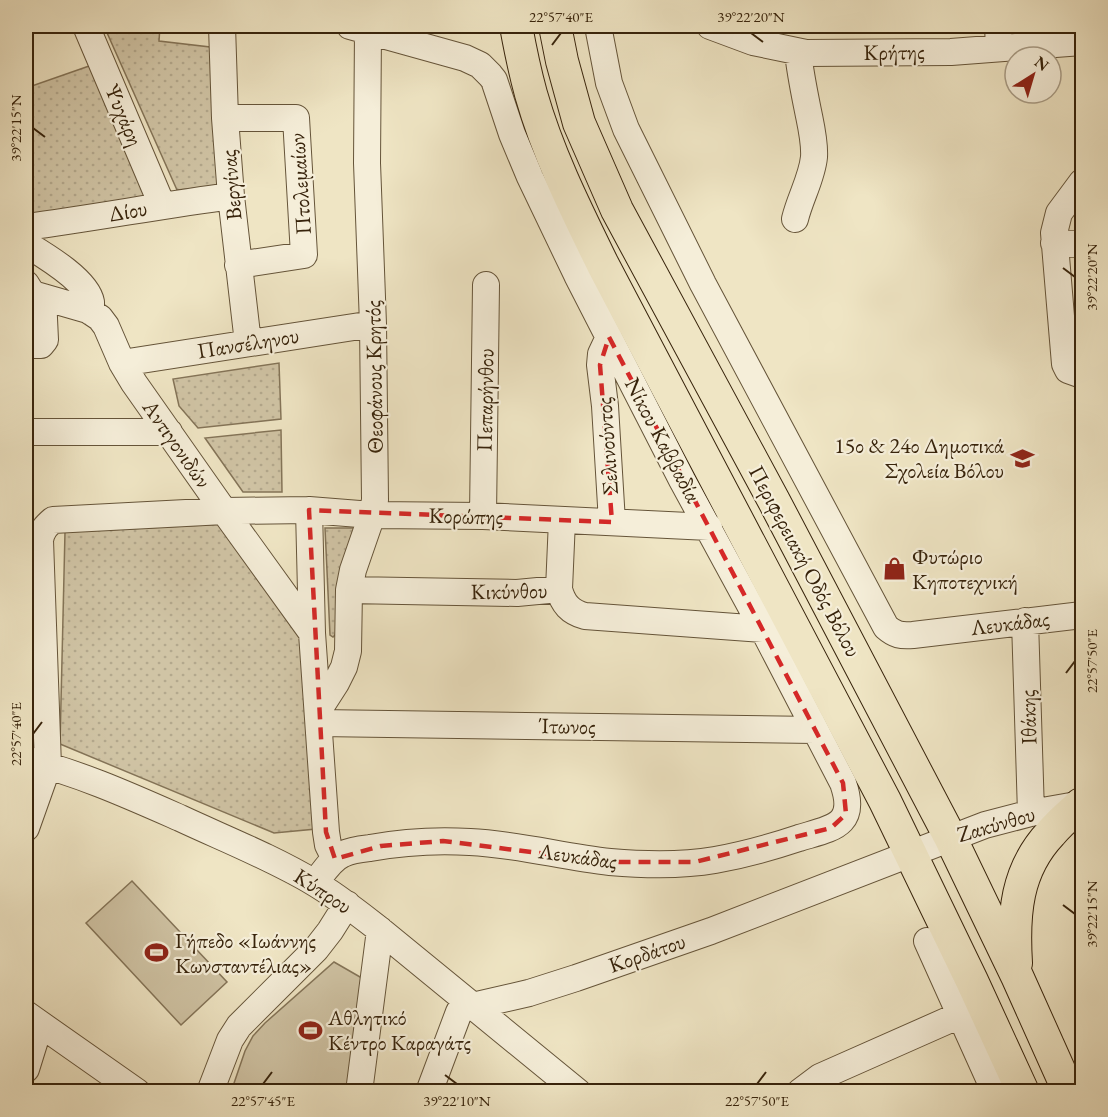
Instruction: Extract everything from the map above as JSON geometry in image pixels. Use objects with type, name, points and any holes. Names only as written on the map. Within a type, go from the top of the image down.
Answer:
[{"type":"main road","name":"Περιφερειακή Οδός Βόλου","points":[[516,26],[528,84],[540,123],[582,223],[912,853],[1023,1092]]},
{"type":"main road","name":"Περιφερειακή Οδός Βόλου","points":[[555,26],[579,123],[618,210],[769,491],[950,837],[1017,976],[1069,1092]]},
{"type":"main road","points":[[1017,976],[1015,920],[1025,874],[1041,845],[1082,804]]},
{"type":"street","name":"Ψυχάρη","points":[[86,26],[162,205]]},
{"type":"street","name":"Βεργίνας","points":[[222,26],[225,118],[231,196],[248,343]]},
{"type":"street","name":"Λευκάδας","points":[[598,26],[609,83],[626,129],[647,173],[703,284],[886,627],[894,634],[901,636],[1083,615]]},
{"type":"street","name":"Κρήτης","points":[[710,26],[753,42],[798,52],[951,52],[999,37],[1083,42]]},
{"type":"street","name":"Νίκου Καββαδία","points":[[359,28],[457,55],[480,65],[494,81],[530,177],[577,275],[662,441],[764,628],[843,783],[848,804],[846,814]]},
{"type":"street","name":"Θεοφάνους Κρητός","points":[[318,717],[344,667],[348,651],[349,590],[355,562],[372,515],[376,485],[374,324],[359,28]]},
{"type":"street","points":[[795,219],[812,170],[814,156],[798,52]]},
{"type":"street","name":"Πτολεμαίων","points":[[225,118],[296,118],[304,255],[238,265]]},
{"type":"street","points":[[1078,374],[1068,370],[1065,364],[1054,233],[1059,213],[1083,182]]},
{"type":"street","name":"Δίου","points":[[26,227],[231,196]]},
{"type":"street","points":[[1054,243],[1083,244]]},
{"type":"street","points":[[26,244],[81,285],[90,298],[91,312],[34,291]]},
{"type":"street","name":"Πεπαρήνθου","points":[[483,516],[486,285]]},
{"type":"street","points":[[26,345],[41,345],[45,340],[34,291]]},
{"type":"street","name":"Αντιγονιδών","points":[[91,312],[104,323],[122,363],[312,633]]},
{"type":"street","name":"Πανσέληνου","points":[[122,363],[374,324]]},
{"type":"street","name":"Σελινούντος","points":[[609,337],[601,354],[600,365],[605,406],[612,522]]},
{"type":"street","points":[[26,432],[169,432]]},
{"type":"street","points":[[309,510],[312,633],[326,832],[328,845],[335,859],[315,883]]},
{"type":"street","name":"Κορώπης","points":[[37,763],[40,540],[41,533],[53,520],[224,511],[309,510],[372,515],[483,516],[709,527]]},
{"type":"street","points":[[558,589],[562,520]]},
{"type":"street","name":"Κικύνθου","points":[[349,590],[517,593],[558,589],[567,608],[585,616],[764,628]]},
{"type":"street","name":"Ιθάκης","points":[[1025,621],[1031,813]]},
{"type":"street","name":"Ίτωνος","points":[[318,717],[815,730]]},
{"type":"street","points":[[26,828],[37,763]]},
{"type":"street","name":"Κύπρου","points":[[37,763],[77,775],[139,800],[274,861],[315,883],[380,930],[578,1092]]},
{"type":"street","name":"Ζακύνθου","points":[[912,853],[985,825],[1031,813],[1082,804]]},
{"type":"street","name":"Λευκάδας","points":[[335,859],[346,853],[381,846],[443,841],[489,843],[619,862],[659,864],[695,862],[749,852],[831,828],[842,821],[846,814]]},
{"type":"street","name":"Κορδάτου","points":[[473,1005],[529,993],[576,978],[711,931],[912,853]]},
{"type":"street","points":[[210,1092],[230,1040],[239,1026],[316,949],[346,904]]},
{"type":"street","points":[[359,1092],[380,930]]},
{"type":"street","points":[[927,941],[995,1092]]},
{"type":"street","points":[[429,1092],[459,1012],[473,1005]]},
{"type":"street","points":[[800,1092],[820,1077],[960,1015]]},
{"type":"street","points":[[26,1069],[33,1019],[124,1088]]},
{"type":"highlighted area","points":[[609,337],[843,783],[846,814],[831,828],[695,862],[610,862],[443,841],[381,846],[335,859],[326,832],[309,510],[612,522],[600,365]]},
{"type":"shaded area","points":[[104,26],[160,26],[159,41],[210,47],[218,186],[177,190]]},
{"type":"shaded area","points":[[92,65],[147,196],[26,215],[26,88]]},
{"type":"shaded area","points":[[279,363],[281,419],[198,428],[179,406],[173,379]]},
{"type":"shaded area","points":[[281,430],[282,492],[243,492],[205,438]]},
{"type":"shaded area","points":[[225,524],[307,636],[316,829],[274,833],[60,744],[65,532]]},
{"type":"shaded area","points":[[325,528],[357,528],[337,630],[333,637],[330,635]]},
{"type":"shaded area","name":"Γήπεδο «Ιωάννης Κωνσταντέλιας»","points":[[132,881],[227,982],[181,1025],[86,923]]},
{"type":"shaded area","name":"Αθλητικό Κέντρο Καραγάτς","points":[[334,962],[367,981],[353,1091],[231,1092],[245,1051],[253,1036]]},
{"type":"place","name":"15ο & 24ο Δημοτικά Σχολεία Βόλου","points":[[1022,458]]},
{"type":"place","name":"Φυτώριο Κηποτεχνική","points":[[894,569]]},
{"type":"place","name":"Γήπεδο «Ιωάννης Κωνσταντέλιας»","points":[[157,953]]},
{"type":"place","name":"Αθλητικό Κέντρο Καραγάτς","points":[[310,1030]]}]
